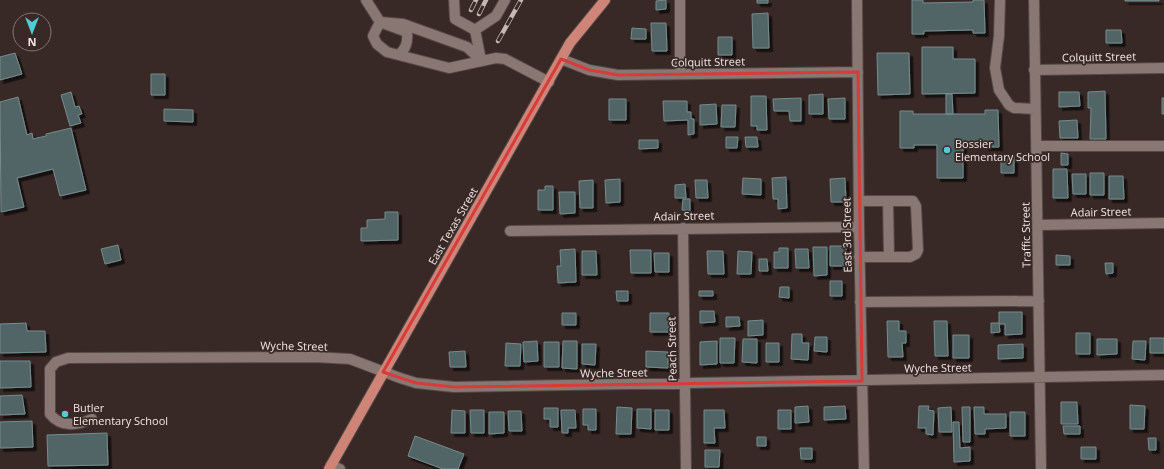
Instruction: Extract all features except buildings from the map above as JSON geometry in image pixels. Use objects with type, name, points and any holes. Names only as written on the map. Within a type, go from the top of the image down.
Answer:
[{"type":"main road","name":"East Texas Street","points":[[333,468],[383,372],[561,59],[582,27],[604,0]]},
{"type":"street","points":[[366,0],[380,22],[407,32],[408,39],[405,48],[399,55]]},
{"type":"street","points":[[454,0],[455,19],[475,30],[481,60]]},
{"type":"street","points":[[475,30],[496,16],[505,0]]},
{"type":"street","points":[[680,0],[680,74]]},
{"type":"street","name":"East 3rd Street","points":[[857,0],[860,302],[864,469]]},
{"type":"street","points":[[1000,0],[999,36],[995,68],[999,90],[1009,105],[1014,108],[1035,109]]},
{"type":"street","name":"Traffic Street","points":[[1034,0],[1041,469]]},
{"type":"street","points":[[380,22],[373,36],[377,44],[387,52],[449,68],[481,60],[496,58],[505,59],[548,82]]},
{"type":"street","points":[[380,22],[403,24],[467,47],[481,60]]},
{"type":"street","name":"Colquitt Street","points":[[561,59],[589,70],[618,75],[858,72]]},
{"type":"street","name":"Colquitt Street","points":[[1034,70],[1164,68]]},
{"type":"street","points":[[1036,146],[1164,146]]},
{"type":"street","points":[[888,201],[889,256]]},
{"type":"street","points":[[859,202],[910,201],[915,204],[918,250],[914,256],[860,256]]},
{"type":"street","name":"Adair Street","points":[[1038,225],[1164,223]]},
{"type":"street","name":"Adair Street","points":[[510,231],[859,227]]},
{"type":"street","name":"Peach Street","points":[[683,228],[686,469]]},
{"type":"street","points":[[860,302],[1039,301]]},
{"type":"street","name":"Wyche Street","points":[[92,419],[82,423],[70,425],[54,419],[50,414],[50,369],[56,362],[68,358],[316,357],[350,360],[416,383],[454,387],[1164,376]]},
{"type":"highlighted area","points":[[561,59],[589,70],[618,75],[858,72],[862,381],[454,387],[416,383],[383,372]]},
{"type":"railway","points":[[471,10],[476,0]]},
{"type":"railway","points":[[479,14],[486,0]]},
{"type":"railway","points":[[498,41],[521,0]]},
{"type":"place","name":"Bossier Elementary School","points":[[947,150]]},
{"type":"place","name":"Butler Elementary School","points":[[65,414]]}]
